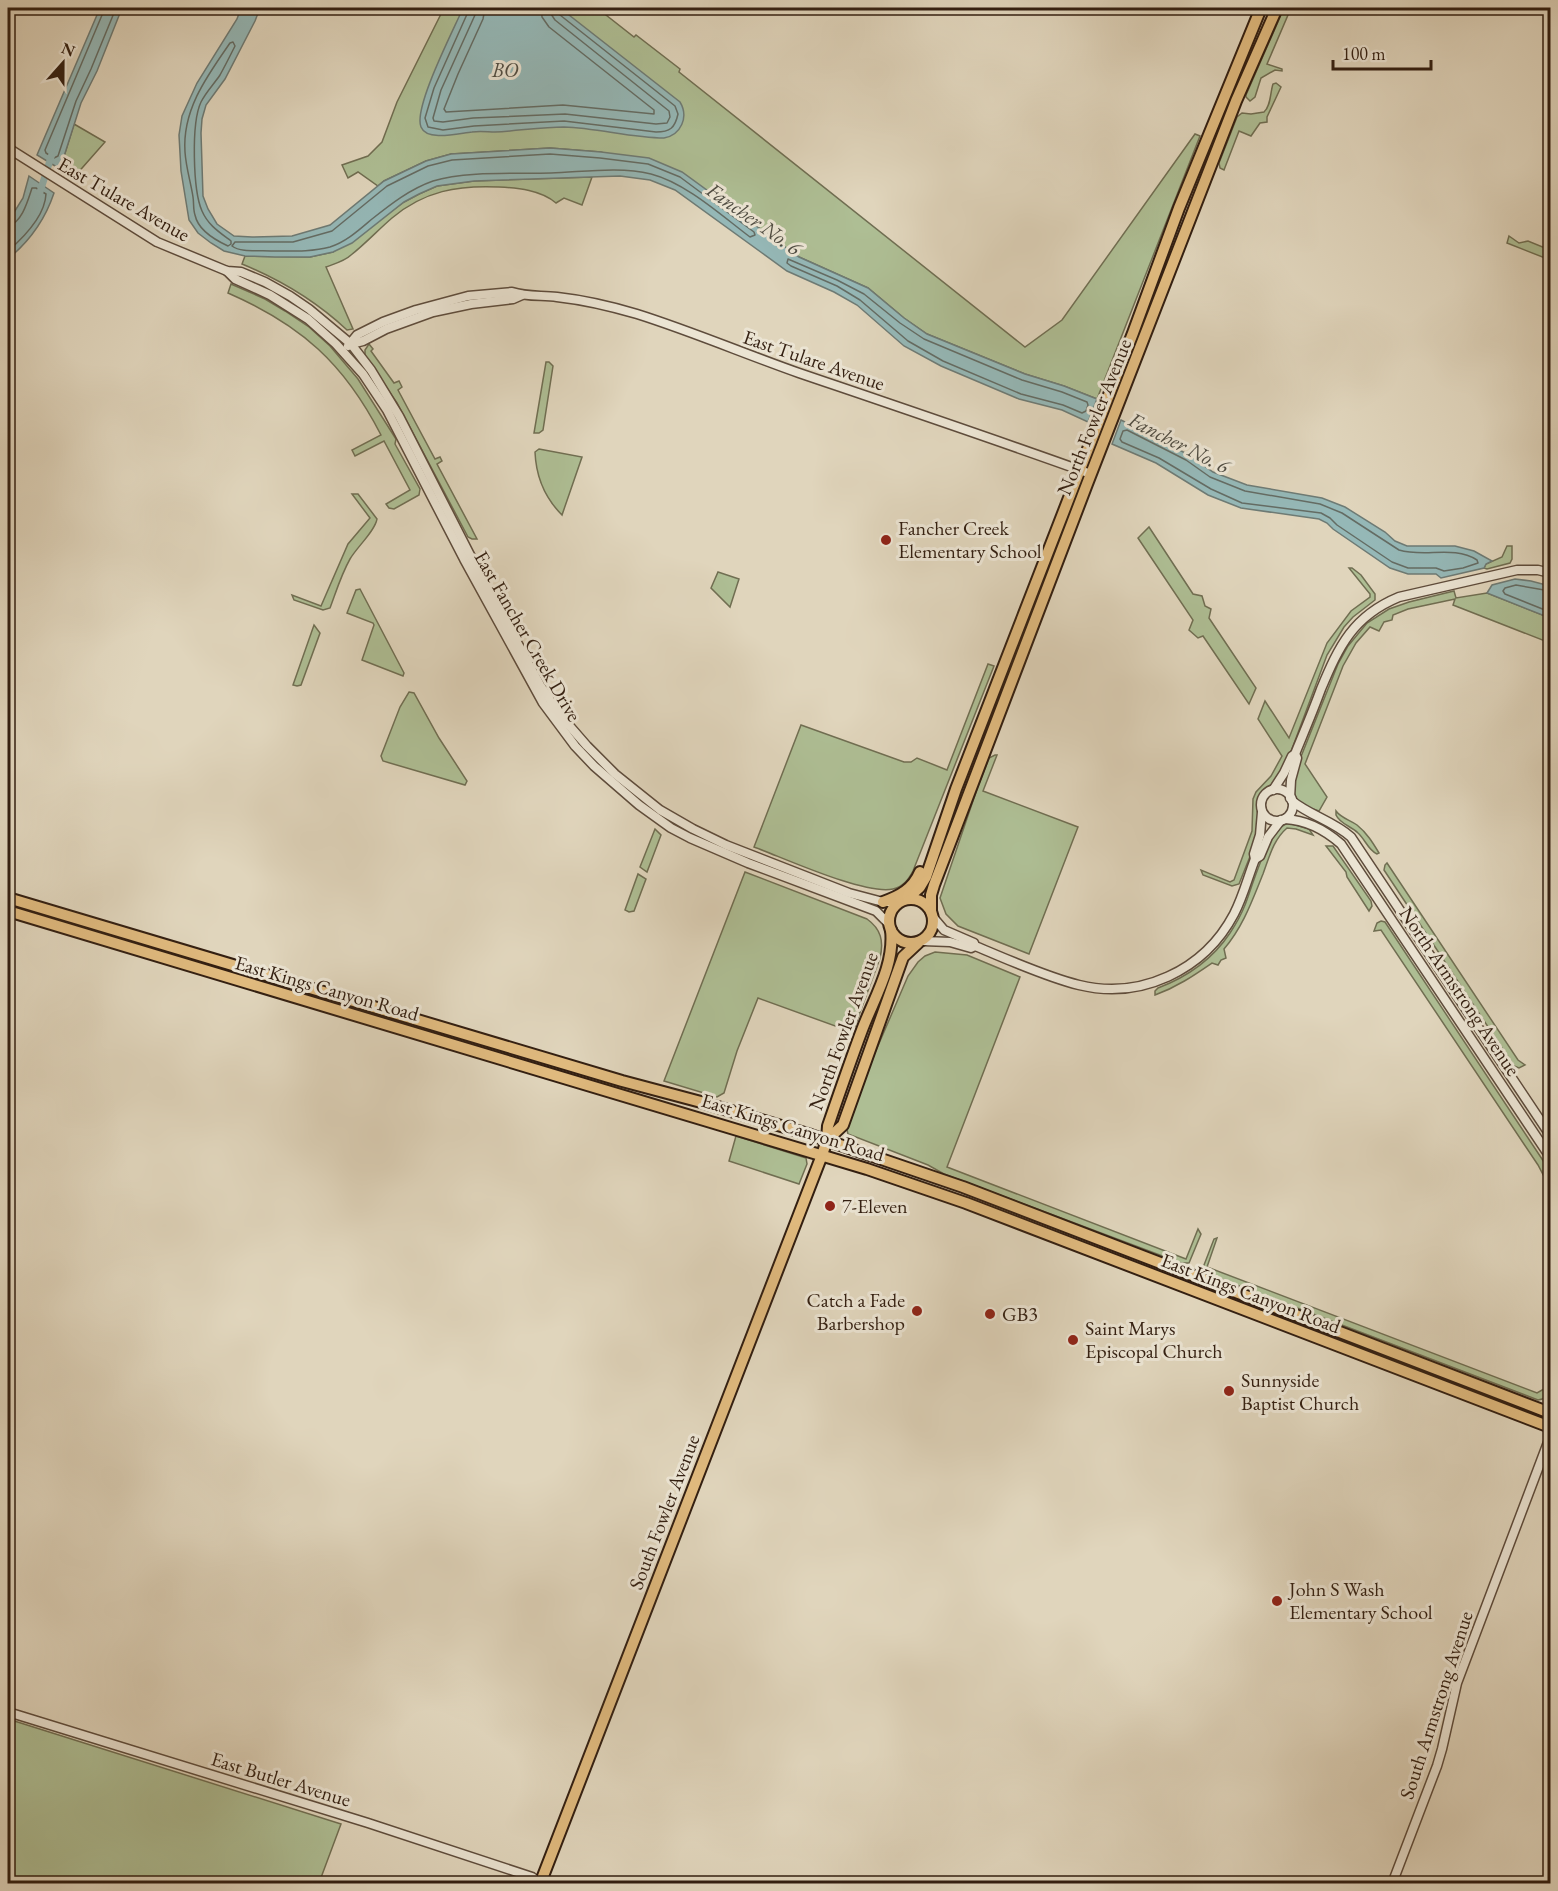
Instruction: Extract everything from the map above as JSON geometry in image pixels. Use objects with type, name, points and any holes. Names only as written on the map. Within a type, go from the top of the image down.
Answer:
[{"type":"main road","name":"North Fowler Avenue","points":[[903,901],[917,891],[923,883],[956,789],[1158,264],[1261,8]]},
{"type":"main road","name":"North Fowler Avenue","points":[[932,914],[934,885],[952,834],[1236,101],[1276,8]]},
{"type":"main road","points":[[1145,337],[1140,328],[1156,288],[1158,264]]},
{"type":"main road","points":[[883,902],[902,894],[917,879],[956,789]]},
{"type":"main road","name":"East Kings Canyon Road","points":[[8,898],[827,1140],[963,1187],[1551,1413]]},
{"type":"main road","points":[[918,900],[928,906],[932,914],[932,929],[920,942],[905,942],[894,935],[890,927],[891,911],[903,901],[918,900]]},
{"type":"main road","name":"East Kings Canyon Road","points":[[8,911],[867,1169],[966,1203],[1551,1427]]},
{"type":"main road","name":"North Fowler Avenue","points":[[827,1140],[828,1126],[862,1030],[889,963],[892,945],[890,927]]},
{"type":"main road","points":[[108,941],[128,940],[194,960],[207,958]]},
{"type":"main road","name":"North Fowler Avenue","points":[[827,1140],[843,1125],[903,957],[920,942]]},
{"type":"main road","points":[[206,971],[215,966],[290,988],[309,988]]},
{"type":"main road","points":[[554,1074],[572,1074],[617,1087],[626,1088],[633,1084]]},
{"type":"main road","name":"South Fowler Avenue","points":[[541,1883],[827,1140]]},
{"type":"main road","points":[[966,1203],[970,1199],[979,1200],[1043,1225],[1068,1228]]},
{"type":"street","name":"East Tulare Avenue","points":[[8,148],[157,242],[227,271],[241,272],[290,296],[351,344]]},
{"type":"street","name":"East Tulare Avenue","points":[[227,271],[235,279],[288,305],[308,319],[343,350],[357,335],[383,322],[435,304],[490,293],[512,292],[522,295],[579,299],[609,306],[1091,474]]},
{"type":"street","name":"East Fancher Creek Drive","points":[[351,344],[371,370],[399,416],[540,685],[560,716],[587,746],[615,774],[644,798],[693,829],[726,845],[835,887],[883,902],[903,901]]},
{"type":"street","name":"East Fancher Creek Drive","points":[[343,350],[363,374],[387,410],[458,549],[543,703],[569,738],[594,766],[639,805],[671,828],[748,862],[876,911],[890,927]]},
{"type":"street","points":[[1255,859],[1260,856],[1268,837],[1290,813],[1291,780],[1296,754],[1331,664],[1351,630],[1368,614],[1406,595],[1498,573],[1525,569],[1551,573]]},
{"type":"street","points":[[932,914],[944,930],[974,943],[975,946],[1078,985],[1113,989],[1147,985],[1180,971],[1215,943],[1234,914],[1255,859],[1254,854],[1260,835],[1262,801],[1266,794],[1273,790],[1292,756],[1296,754]]},
{"type":"street","points":[[1273,790],[1283,791],[1291,800]]},
{"type":"street","name":"North Armstrong Avenue","points":[[1291,800],[1309,813],[1342,829],[1351,837],[1551,1135]]},
{"type":"street","points":[[1262,812],[1268,819],[1283,820]]},
{"type":"street","name":"North Armstrong Avenue","points":[[1283,820],[1306,822],[1329,834],[1341,844],[1551,1157]]},
{"type":"street","points":[[920,942],[950,942],[971,948],[975,946]]},
{"type":"street","name":"South Armstrong Avenue","points":[[1392,1884],[1440,1758],[1460,1674],[1551,1437]]},
{"type":"street","name":"East Butler Avenue","points":[[8,1712],[368,1823],[532,1877],[541,1883]]},
{"type":"green space","points":[[444,8],[597,8],[680,69],[679,72],[1025,347],[1062,320],[1195,134],[1200,136],[1097,399],[1025,374],[927,334],[868,288],[799,257],[785,248],[714,194],[601,152],[550,148],[451,154],[426,161],[378,186],[358,172],[348,178],[342,165],[368,156],[382,142],[397,102]]},
{"type":"green space","points":[[1284,8],[1291,8],[1267,64],[1282,69],[1282,71],[1275,70],[1261,78],[1255,97],[1250,101],[1246,95]]},
{"type":"green space","points":[[1276,83],[1281,87],[1267,117],[1267,122],[1260,123],[1251,136],[1239,131],[1224,170],[1220,168],[1219,163],[1237,117],[1242,113],[1264,112],[1269,103],[1273,84]]},
{"type":"green space","points":[[74,124],[105,142],[75,176],[60,169]]},
{"type":"green space","points":[[592,177],[582,205],[564,198],[556,203],[536,192],[506,187],[456,189],[416,201],[392,218],[349,257],[326,267],[353,329],[347,330],[298,292],[242,264],[245,256],[310,257],[333,252],[404,202],[437,186],[474,181]]},
{"type":"green space","points":[[1509,236],[1519,243],[1528,241],[1550,250],[1550,260],[1507,243]]},
{"type":"green space","points":[[231,284],[285,311],[309,327],[330,346],[358,379],[396,439],[395,444],[420,489],[419,495],[394,509],[389,508],[386,504],[410,490],[384,441],[355,456],[352,450],[381,435],[352,387],[336,367],[299,333],[254,305],[228,293]]},
{"type":"green space","points":[[369,344],[373,349],[371,351],[394,383],[399,381],[402,387],[398,390],[435,459],[440,457],[442,461],[437,464],[477,539],[468,537],[397,403],[365,356],[365,350]]},
{"type":"green space","points":[[546,362],[553,366],[543,430],[534,433]]},
{"type":"green space","points":[[539,449],[582,457],[562,515],[550,501],[539,478],[535,452]]},
{"type":"green space","points":[[352,494],[358,494],[377,519],[376,524],[353,554],[330,608],[323,610],[294,600],[292,595],[321,606],[348,544],[370,518]]},
{"type":"green space","points":[[1149,527],[1193,594],[1202,596],[1205,606],[1211,609],[1209,618],[1256,688],[1249,704],[1203,636],[1198,638],[1189,630],[1193,620],[1138,538]]},
{"type":"green space","points":[[1507,546],[1512,546],[1510,563],[1484,568],[1486,564],[1502,557]]},
{"type":"green space","points":[[1349,568],[1361,575],[1375,594],[1375,600],[1344,627],[1327,655],[1286,765],[1258,801],[1257,839],[1239,884],[1232,886],[1203,875],[1201,870],[1230,882],[1234,880],[1252,831],[1253,799],[1256,792],[1271,776],[1282,756],[1258,719],[1265,701],[1289,738],[1327,643],[1351,611],[1370,597]]},
{"type":"green space","points":[[718,572],[739,579],[730,607],[711,588]]},
{"type":"green space","points":[[360,589],[404,673],[403,676],[362,660],[374,625],[347,613],[356,590]]},
{"type":"green space","points":[[1454,591],[1456,598],[1487,593],[1550,618],[1550,643],[1453,605],[1455,599],[1408,609],[1393,615],[1392,620],[1384,622],[1379,631],[1370,627],[1356,643],[1343,666],[1305,764],[1327,797],[1319,811],[1307,807],[1296,799],[1293,782],[1338,664],[1348,646],[1367,623],[1389,609]]},
{"type":"green space","points":[[314,625],[320,633],[301,685],[293,685]]},
{"type":"green space","points":[[988,664],[994,666],[913,871],[902,885],[893,889],[863,887],[754,847],[801,725],[904,762],[911,762],[917,758],[947,770]]},
{"type":"green space","points":[[409,692],[414,693],[439,738],[467,781],[465,785],[383,761],[381,756],[400,707]]},
{"type":"green space","points":[[997,755],[983,791],[1078,827],[1029,954],[958,926],[946,914],[940,898],[977,789],[989,758]]},
{"type":"green space","points":[[1336,811],[1361,828],[1379,853],[1374,852],[1358,833],[1340,821]]},
{"type":"green space","points":[[1289,823],[1309,829],[1313,835],[1287,828],[1278,838],[1237,932],[1224,949],[1226,958],[1218,965],[1212,963],[1178,985],[1155,995],[1158,988],[1179,979],[1198,966],[1223,943],[1242,912],[1268,845],[1281,827]]},
{"type":"green space","points":[[655,829],[661,835],[647,872],[640,867]]},
{"type":"green space","points":[[1326,846],[1333,846],[1371,901],[1372,906],[1369,911],[1346,872]]},
{"type":"green space","points":[[1387,863],[1518,1060],[1525,1065],[1519,1068],[1514,1066],[1384,870]]},
{"type":"green space","points":[[745,872],[867,919],[878,931],[881,952],[855,1026],[849,1031],[758,998],[737,1051],[724,1093],[717,1097],[664,1081]]},
{"type":"green space","points":[[638,874],[646,879],[634,911],[629,912],[625,910]]},
{"type":"green space","points":[[1385,922],[1544,1162],[1550,1174],[1550,1188],[1538,1165],[1381,930],[1374,931],[1377,923]]},
{"type":"green space","points":[[935,952],[967,955],[1020,977],[947,1167],[1186,1259],[1198,1229],[1201,1234],[1189,1263],[1181,1263],[944,1174],[928,1165],[848,1134],[847,1130],[858,1100],[859,1090],[908,976],[918,962]]},
{"type":"green space","points":[[736,1136],[806,1158],[807,1164],[799,1184],[729,1161]]},
{"type":"green space","points":[[1217,1238],[1207,1267],[1537,1393],[1544,1389],[1550,1373],[1549,1393],[1543,1399],[1538,1400],[1208,1274],[1205,1272],[1204,1265],[1214,1239]]},
{"type":"green space","points":[[8,1719],[341,1824],[319,1883],[8,1883]]},
{"type":"water","points":[[100,8],[122,8],[97,71],[81,103],[60,169],[37,155]]},
{"type":"water","points":[[241,8],[260,8],[225,79],[206,105],[201,133],[203,196],[217,224],[234,236],[292,236],[330,225],[384,181],[426,161],[451,154],[550,148],[649,158],[682,172],[799,257],[868,288],[927,334],[1025,374],[1097,399],[1088,422],[1062,410],[1019,399],[941,366],[904,346],[857,305],[787,271],[675,190],[650,180],[620,176],[474,181],[437,186],[404,202],[352,243],[333,252],[310,257],[275,257],[245,256],[224,251],[198,233],[189,220],[181,171],[179,135],[182,116],[197,83],[237,19]]},
{"type":"water","name":"BO","points":[[463,8],[560,8],[680,102],[684,114],[682,124],[675,133],[664,138],[564,127],[444,136],[424,132],[420,117],[428,87]]},
{"type":"water","points":[[29,176],[54,193],[36,229],[8,259],[8,222],[23,198]]},
{"type":"water","points":[[1121,420],[1189,455],[1213,472],[1247,485],[1322,498],[1345,507],[1385,532],[1395,541],[1407,546],[1455,546],[1474,551],[1492,561],[1484,568],[1441,578],[1436,574],[1408,574],[1390,568],[1319,519],[1241,508],[1208,495],[1156,463],[1112,444]]},
{"type":"water","points":[[1515,579],[1550,586],[1550,618],[1487,593],[1492,585]]},
{"type":"waterway","name":"Fancher No. 6","points":[[40,192],[52,154]]},
{"type":"place","name":"Fancher Creek Elementary School","points":[[886,540]]},
{"type":"place","name":"7-Eleven","points":[[830,1206]]},
{"type":"place","name":"Catch a Fade Barbershop","points":[[917,1311]]},
{"type":"place","name":"GB3","points":[[990,1314]]},
{"type":"place","name":"Saint Marys Episcopal Church","points":[[1073,1340]]},
{"type":"place","name":"Sunnyside Baptist Church","points":[[1229,1391]]},
{"type":"place","name":"John S Wash Elementary School","points":[[1277,1601]]}]
